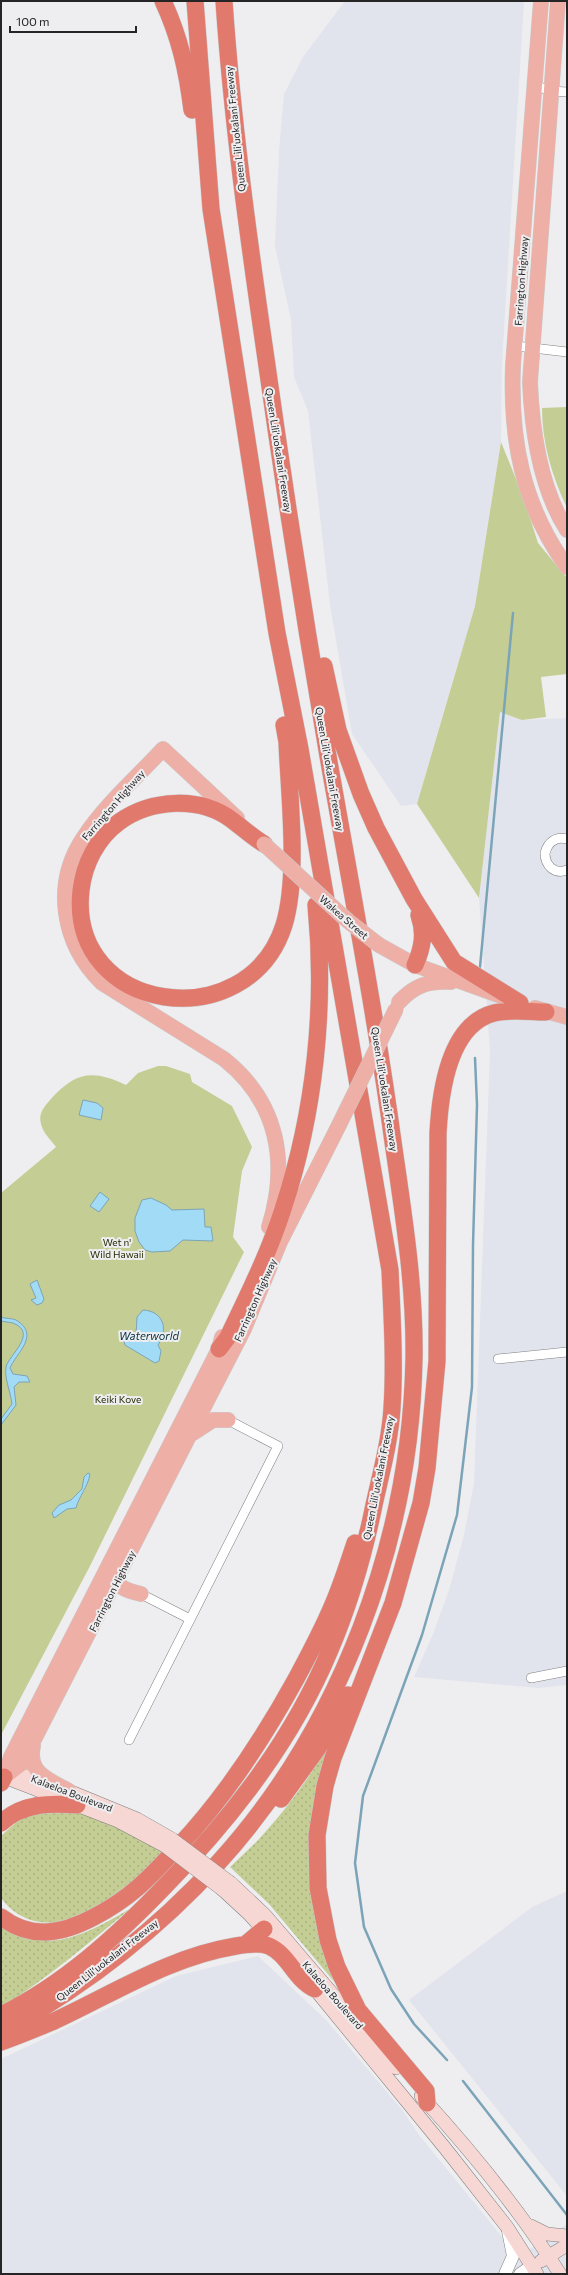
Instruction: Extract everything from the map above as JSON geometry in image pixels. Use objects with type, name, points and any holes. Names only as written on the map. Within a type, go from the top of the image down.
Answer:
[{"type":"highway","points":[[163,1],[178,35],[185,58],[198,160],[211,209]]},
{"type":"highway","name":"Queen Liliʻuokalani Freeway","points":[[1,2015],[43,1991],[73,1970],[135,1918],[217,1832],[247,1792],[300,1711],[330,1651],[350,1597],[366,1542],[384,1460],[392,1411],[394,1351],[390,1270],[300,749],[277,633],[211,209],[195,1]]},
{"type":"highway","name":"Queen Liliʻuokalani Freeway","points":[[1,2032],[57,1999],[135,1941],[186,1895],[221,1860],[284,1778],[336,1685],[363,1622],[396,1507],[407,1449],[412,1405],[414,1356],[413,1301],[407,1239],[384,1079],[320,712],[276,445],[240,182],[224,1]]},
{"type":"highway","points":[[265,356],[288,448],[321,651],[338,730],[348,761],[376,828],[414,899],[423,938],[416,965]]},
{"type":"highway","points":[[249,453],[261,581],[287,742],[291,852],[288,905],[283,926],[274,946],[254,971],[227,989],[199,998],[168,998],[145,993],[125,983],[100,960],[84,930],[80,907],[81,884],[88,862],[99,842],[124,819],[156,806],[190,804],[223,814],[233,820],[248,835],[264,844]]},
{"type":"highway","points":[[219,1349],[228,1337],[251,1287],[283,1210],[300,1147],[311,1087],[318,1012],[318,928],[308,852],[300,749]]},
{"type":"highway","points":[[414,899],[420,905],[440,943],[454,962],[520,1003]]},
{"type":"highway","points":[[427,2103],[426,2091],[358,2010],[337,1967],[328,1940],[318,1888],[317,1835],[325,1786],[333,1758],[393,1604],[421,1503],[432,1430],[437,1361],[438,1133],[439,1103],[444,1078],[466,1032],[481,1018],[495,1013],[546,1012]]},
{"type":"highway","points":[[384,1079],[400,1150],[427,1329],[428,1362],[421,1503]]},
{"type":"highway","points":[[1,1917],[20,1929],[38,1933],[54,1933],[84,1922],[128,1897],[148,1880],[226,1792],[258,1745],[308,1657],[336,1598],[384,1460]]},
{"type":"highway","points":[[221,1860],[245,1841],[294,1783],[341,1709],[393,1604]]},
{"type":"highway","points":[[1,1823],[13,1814],[30,1807],[58,1804],[73,1798]]},
{"type":"highway","points":[[246,1944],[264,1929]]},
{"type":"highway","points":[[1,2042],[52,2022],[141,1976],[214,1951],[246,1944],[260,1944],[278,1952],[305,1985],[315,1989]]},
{"type":"main road","name":"Farrington Highway","points":[[541,1],[512,386],[515,442],[528,490],[557,553],[567,567]]},
{"type":"main road","name":"Farrington Highway","points":[[558,1],[533,348],[531,402],[536,436],[549,495],[567,530]]},
{"type":"main road","name":"Farrington Highway","points":[[120,1560],[219,1349],[222,1336],[235,1314],[263,1246],[276,1198],[278,1161],[276,1141],[267,1111],[246,1079],[224,1058],[102,983],[87,967],[75,948],[66,916],[66,880],[78,847],[91,827],[163,749]]},
{"type":"main road","name":"Wakea Street","points":[[163,749],[348,921],[379,945],[416,965],[460,982],[546,1012],[567,1017]]},
{"type":"main road","name":"Farrington Highway","points":[[2,1778],[11,1757],[191,1434],[244,1329],[280,1242],[339,1126],[416,965]]},
{"type":"main road","points":[[397,1006],[421,984],[439,981],[460,982]]},
{"type":"main road","points":[[212,1391],[218,1409],[228,1420]]},
{"type":"main road","points":[[191,1434],[213,1420],[228,1420]]},
{"type":"main road","points":[[120,1560],[129,1580],[128,1589],[112,1571],[120,1560]]},
{"type":"main road","name":"Farrington Highway","points":[[2,1778],[22,1763],[102,1608],[128,1589]]},
{"type":"main road","points":[[34,1741],[31,1754],[32,1764],[37,1772],[73,1798]]},
{"type":"main road","name":"Kalaeloa Boulevard","points":[[2,1778],[73,1798],[118,1821],[168,1842],[265,1915],[346,2012],[478,2161],[528,2223],[560,2274]]},
{"type":"main road","name":"Kalaeloa Boulevard","points":[[227,1886],[315,1989],[445,2148],[507,2227],[535,2270]]},
{"type":"main road","points":[[528,2223],[547,2234],[567,2236]]},
{"type":"main road","points":[[535,2270],[549,2256],[567,2245]]},
{"type":"street","points":[[534,85],[551,91],[567,92]]},
{"type":"street","points":[[516,346],[567,352]]},
{"type":"street","points":[[567,839],[553,841],[545,853],[545,858],[550,867],[560,872],[567,870]]},
{"type":"street","points":[[498,1359],[567,1352]]},
{"type":"street","points":[[129,1740],[278,1446],[228,1420]]},
{"type":"street","points":[[128,1589],[190,1619]]},
{"type":"street","points":[[531,1678],[567,1671]]},
{"type":"street","points":[[505,2274],[512,2256],[507,2227]]},
{"type":"street","points":[[520,2274],[535,2270]]},
{"type":"shaded area","points":[[345,1],[524,1],[502,363],[501,442],[475,606],[417,804],[401,806],[352,734],[330,605],[308,411],[294,377],[291,320],[275,246],[279,150],[284,94],[303,57]]},
{"type":"shaded area","points":[[500,712],[522,720],[567,718],[567,1685],[539,1688],[414,1677],[433,1634],[449,1590],[464,1535],[474,1483],[490,1051],[479,898]]},
{"type":"shaded area","points":[[567,1891],[567,2196],[409,2000],[532,1907]]},
{"type":"shaded area","points":[[258,1956],[326,2020],[403,2111],[419,2135],[503,2238],[507,2249],[507,2259],[500,2269],[567,2224],[567,2274],[1,2274],[1,2059],[176,1976]]},
{"type":"green space","points":[[567,407],[567,508],[552,472],[546,447],[542,421],[542,408]]},
{"type":"green space","points":[[501,442],[524,499],[538,543],[567,578],[567,674],[541,677],[546,717],[522,720],[500,712],[479,898],[417,804],[475,606]]},
{"type":"green space","name":"Wet n' Wild Hawaii","points":[[158,1066],[166,1066],[190,1074],[192,1082],[232,1106],[252,1147],[242,1171],[233,1237],[244,1252],[90,1566],[1,1735],[1,1193],[56,1147],[43,1130],[40,1117],[42,1111],[59,1091],[76,1079],[94,1075],[126,1085],[138,1073]]},
{"type":"green space","points":[[340,1728],[315,1847],[347,1997],[269,1904],[230,1867],[258,1840],[297,1794]]},
{"type":"green space","points":[[75,1808],[168,1850],[148,1870],[96,1910],[80,1917],[55,1922],[31,1920],[10,1908],[1,1898],[1,1836],[23,1816]]},
{"type":"green space","points":[[130,1909],[51,1973],[1,2008],[1,1926],[16,1934],[32,1939],[45,1941],[58,1940],[95,1928]]},
{"type":"water","points":[[83,1100],[97,1103],[103,1108],[101,1120],[79,1115]]},
{"type":"water","points":[[100,1192],[109,1199],[99,1212],[90,1206]]},
{"type":"water","points":[[151,1198],[166,1205],[172,1210],[204,1209],[205,1227],[211,1227],[213,1241],[183,1240],[170,1251],[152,1252],[145,1250],[139,1242],[135,1231],[135,1218],[142,1200]]},
{"type":"water","points":[[37,1280],[44,1299],[42,1303],[37,1305],[31,1300],[36,1298],[30,1284]]},
{"type":"water","name":"Waterworld","points":[[143,1310],[150,1311],[155,1314],[162,1322],[163,1333],[158,1345],[161,1351],[159,1361],[155,1363],[125,1345],[123,1338],[129,1334],[136,1334],[137,1317]]},
{"type":"water","points":[[1,1317],[16,1320],[23,1326],[26,1332],[27,1338],[25,1344],[10,1368],[13,1374],[27,1376],[30,1382],[19,1382],[14,1387],[16,1405],[1,1425],[1,1419],[12,1404],[6,1376],[6,1367],[20,1345],[23,1338],[23,1333],[20,1327],[13,1323],[1,1321]]},
{"type":"water","points":[[88,1473],[90,1474],[89,1479],[76,1508],[67,1509],[54,1518],[52,1513],[59,1505],[71,1500],[82,1489],[84,1477]]},
{"type":"waterway","points":[[480,967],[513,613]]},
{"type":"waterway","points":[[447,2060],[414,2024],[391,1989],[364,1927],[355,1863],[363,1796],[422,1635],[457,1515],[472,1387],[473,1245],[477,1105],[475,1058]]},
{"type":"waterway","points":[[463,2081],[567,2215]]},
{"type":"park label","name":"Keiki Kove","points":[[118,1399]]}]
